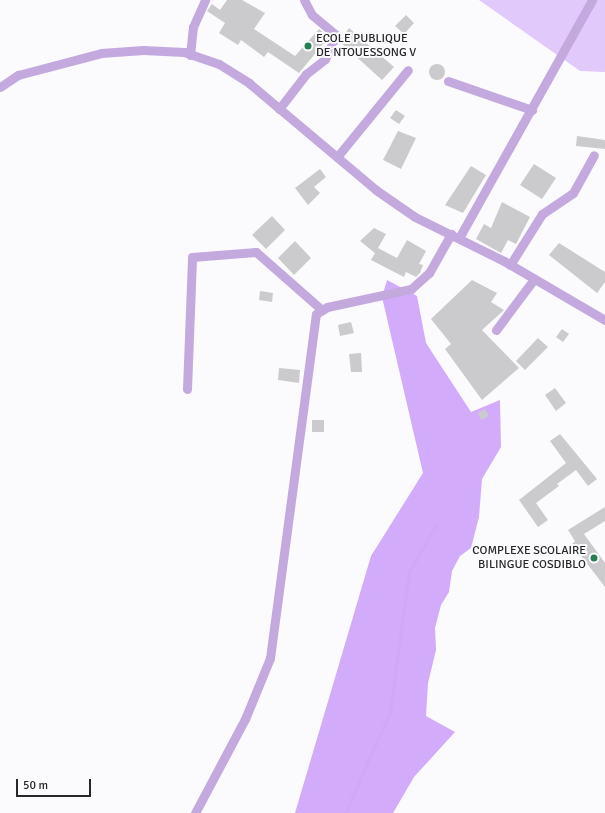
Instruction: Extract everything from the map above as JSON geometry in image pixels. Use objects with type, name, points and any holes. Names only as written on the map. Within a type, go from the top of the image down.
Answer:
[{"type":"street","points":[[190,55],[194,27],[205,0]]},
{"type":"street","points":[[280,109],[306,74],[325,59],[336,35],[312,15],[304,0]]},
{"type":"street","points":[[195,813],[245,719],[270,658],[312,328],[316,314],[322,310],[411,289],[429,273],[455,236],[532,110],[592,0]]},
{"type":"street","points":[[0,87],[18,75],[101,54],[143,50],[190,55],[219,64],[280,109],[337,157],[415,217],[510,265],[605,320]]},
{"type":"street","points":[[337,157],[408,70]]},
{"type":"street","points":[[448,81],[532,110]]},
{"type":"street","points":[[510,265],[542,214],[573,193],[594,155]]},
{"type":"street","points":[[187,389],[192,257],[256,252],[322,310]]},
{"type":"street","points":[[496,330],[534,279]]},
{"type":"shaded area","points":[[479,0],[605,0],[605,72],[580,71]]},
{"type":"shaded area","points":[[387,280],[417,296],[426,343],[471,412],[500,400],[501,447],[482,479],[479,517],[471,548],[460,556],[452,571],[449,592],[441,605],[435,628],[436,650],[428,683],[426,716],[455,732],[414,777],[393,813],[295,813],[371,556],[423,473],[382,297]]},
{"type":"building","points":[[227,0],[242,0],[265,13],[254,29],[295,56],[319,29],[329,37],[299,73],[268,52],[264,57],[241,40],[238,45],[219,33],[225,23],[207,11],[212,4],[220,10]]},
{"type":"building","points":[[406,15],[414,23],[404,34],[395,26]]},
{"type":"building","points":[[349,28],[394,67],[382,80],[340,42]]},
{"type":"building","points":[[437,64],[444,69],[445,72],[440,79],[437,80],[430,75],[429,72],[434,65]]},
{"type":"building","points":[[396,110],[405,116],[399,124],[390,118]]},
{"type":"building","points":[[398,131],[416,138],[401,169],[383,160]]},
{"type":"building","points":[[577,136],[605,140],[605,149],[576,146]]},
{"type":"building","points":[[534,164],[556,178],[542,199],[520,185]]},
{"type":"building","points":[[471,166],[486,175],[463,213],[445,205]]},
{"type":"building","points":[[320,169],[326,177],[314,187],[320,193],[308,205],[295,188]]},
{"type":"building","points":[[502,202],[530,217],[516,244],[508,240],[501,253],[476,239],[484,224],[491,228]]},
{"type":"building","points":[[272,216],[285,230],[266,249],[252,235]]},
{"type":"building","points":[[374,228],[386,234],[378,248],[397,258],[407,240],[426,251],[419,264],[423,265],[420,273],[416,277],[406,272],[404,277],[371,260],[375,253],[360,241]]},
{"type":"building","points":[[295,241],[311,258],[294,275],[278,258]]},
{"type":"building","points":[[559,243],[605,272],[605,282],[597,293],[549,255]]},
{"type":"building","points":[[472,280],[497,293],[491,302],[504,310],[482,330],[519,368],[482,400],[445,349],[451,344],[431,319]]},
{"type":"building","points":[[260,291],[273,293],[272,302],[259,300]]},
{"type":"building","points":[[351,322],[354,333],[340,336],[338,325]]},
{"type":"building","points":[[562,329],[569,334],[563,342],[556,337]]},
{"type":"building","points":[[538,338],[548,347],[525,370],[516,361]]},
{"type":"building","points":[[361,353],[362,372],[351,372],[349,354]]},
{"type":"building","points":[[279,368],[300,370],[299,383],[278,380]]},
{"type":"building","points":[[555,388],[566,403],[556,411],[545,395]]},
{"type":"building","points":[[485,409],[489,416],[481,420],[478,413]]},
{"type":"building","points":[[312,420],[324,420],[324,432],[312,432]]},
{"type":"building","points":[[560,434],[597,479],[588,486],[576,470],[557,484],[559,486],[536,503],[548,520],[538,527],[519,500],[566,463],[550,441]]},
{"type":"building","points":[[605,507],[605,521],[584,534],[605,563],[605,587],[572,544],[575,541],[568,530]]},
{"type":"waterway","points":[[345,813],[390,712],[409,572],[436,525]]},
{"type":"place","name":"ECOLE PUBLIQUE DE NTOUESSONG V","points":[[308,46]]},
{"type":"place","name":"COMPLEXE SCOLAIRE BILINGUE COSDIBLO","points":[[594,558]]}]
